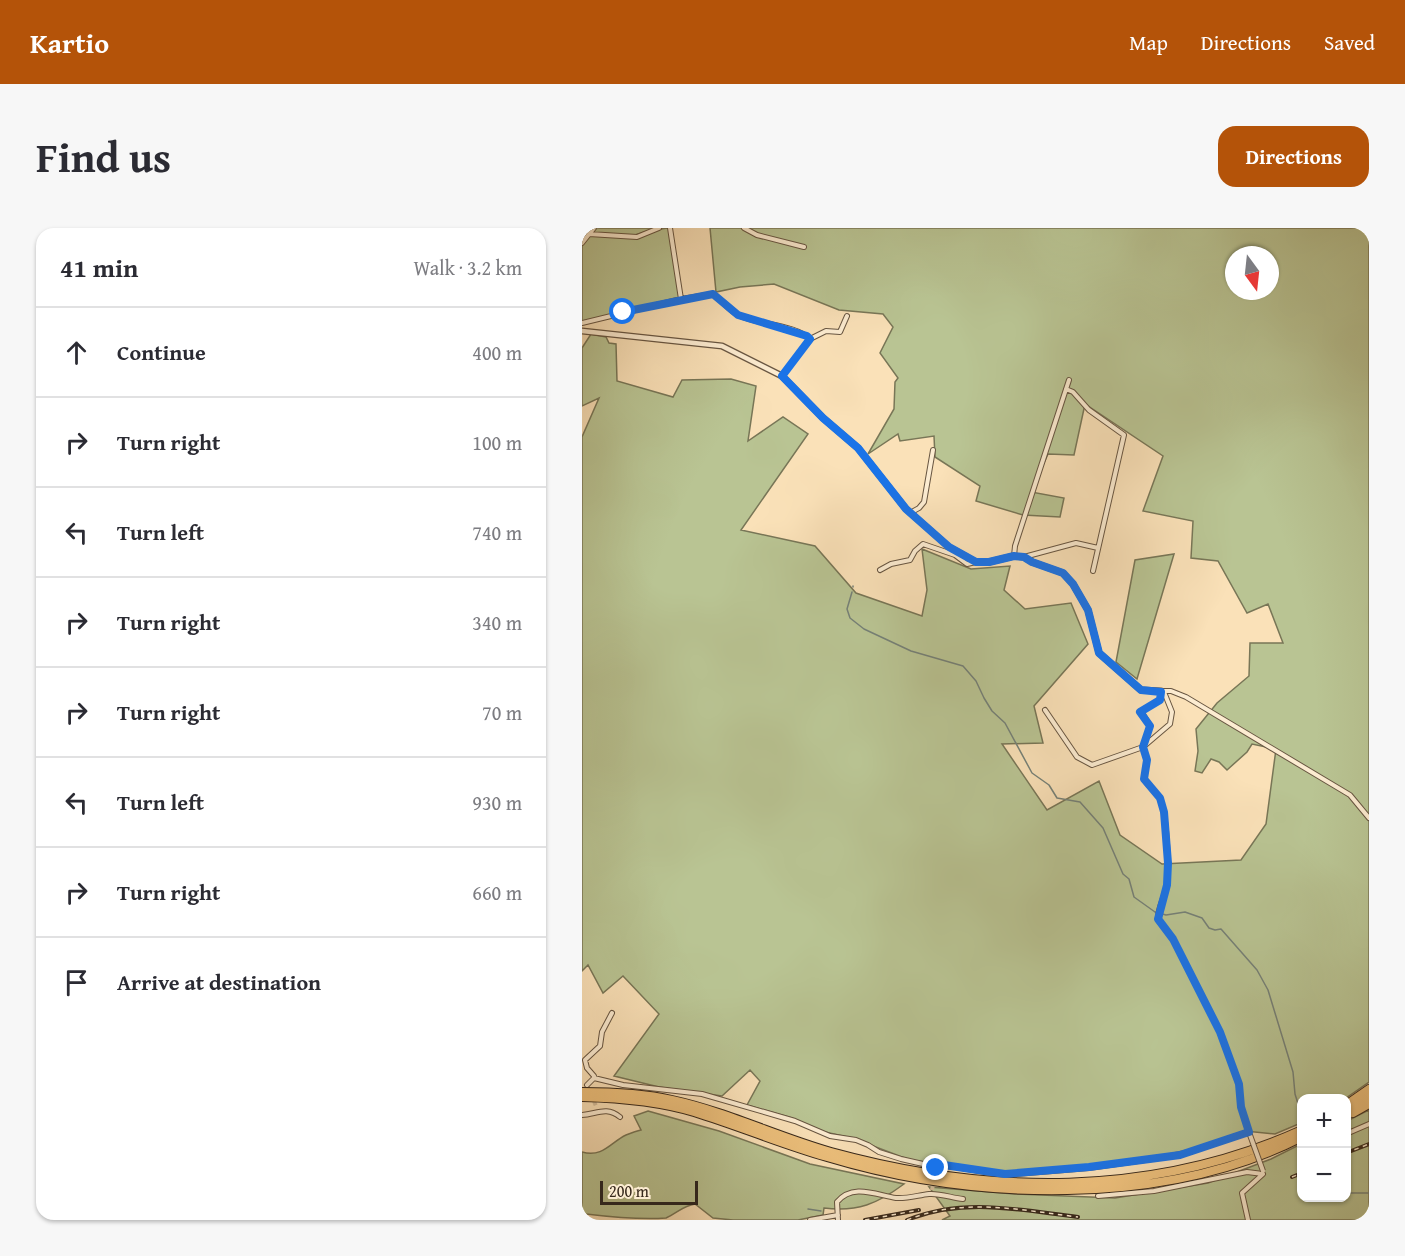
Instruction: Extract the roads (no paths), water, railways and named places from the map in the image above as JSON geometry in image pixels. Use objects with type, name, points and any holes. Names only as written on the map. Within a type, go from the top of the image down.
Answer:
[{"type":"highway","points":[[584,1088],[672,1100],[830,1152],[889,1166],[948,1176],[1014,1182],[1109,1180],[1183,1171],[1249,1152],[1297,1132]]},
{"type":"highway","points":[[1351,1102],[1369,1089]]},
{"type":"highway","points":[[1351,1109],[1369,1096]]},
{"type":"highway","points":[[582,1097],[634,1100],[683,1109],[829,1158],[888,1173],[948,1183],[1014,1188],[1085,1188],[1152,1182],[1225,1166],[1297,1140]]},
{"type":"highway","points":[[1351,1115],[1369,1104]]},
{"type":"street","points":[[582,243],[594,228]]},
{"type":"street","points":[[589,234],[637,237],[659,228]]},
{"type":"street","points":[[670,228],[681,299]]},
{"type":"street","points":[[744,228],[757,235],[804,247]]},
{"type":"street","points":[[582,323],[681,299],[713,294],[738,315],[767,325],[797,331],[810,339]]},
{"type":"street","points":[[782,376],[810,339],[823,331],[840,332],[847,316]]},
{"type":"street","points":[[582,331],[722,346],[782,376],[823,418],[858,448],[910,513],[949,547],[976,562]]},
{"type":"street","points":[[1014,556],[1015,546],[1069,380]]},
{"type":"street","points":[[1066,389],[1073,392],[1089,410],[1124,435],[1093,571]]},
{"type":"street","points":[[910,513],[924,502],[933,450]]},
{"type":"street","points":[[880,570],[891,564],[910,560],[923,544],[955,555],[967,564],[1014,556],[1024,557],[1076,543],[1098,548]]},
{"type":"street","points":[[1024,557],[1063,573],[1068,578],[1088,610],[1099,653],[1141,690],[1171,691],[1186,697],[1350,795],[1369,818]]},
{"type":"street","points":[[1162,692],[1160,700],[1141,711],[1150,726],[1143,747],[1147,760],[1144,779],[1160,798],[1164,812],[1168,863],[1167,885],[1158,913],[1159,921],[1173,939],[1220,1032],[1239,1084],[1241,1107],[1263,1172]]},
{"type":"street","points":[[1045,710],[1077,756],[1086,763],[1095,764],[1143,747],[1171,722],[1172,712],[1162,692]]},
{"type":"street","points":[[594,1078],[593,1073],[585,1068],[585,1060],[600,1046],[602,1032],[612,1013]]},
{"type":"street","points":[[594,1078],[702,1094],[795,1121],[830,1136],[856,1140],[879,1152],[901,1159],[936,1166],[1005,1174],[1089,1167],[1180,1155],[1249,1133]]},
{"type":"street","points":[[584,1088],[594,1078]]},
{"type":"street","points":[[582,1115],[592,1114],[597,1108],[620,1117]]},
{"type":"street","points":[[1351,1132],[1369,1124]]},
{"type":"street","points":[[1098,1196],[1154,1191],[1247,1172],[1263,1172]]},
{"type":"street","points":[[1248,1220],[1242,1193],[1263,1172]]},
{"type":"street","points":[[810,1220],[838,1216],[836,1205],[842,1197],[855,1192],[870,1191],[898,1198],[932,1192],[963,1199]]},
{"type":"waterway","points":[[852,592],[847,609],[850,618],[864,629],[911,651],[963,666],[976,681],[992,711],[1005,723],[1032,773],[1049,785],[1057,798],[1080,802],[1103,828],[1123,874],[1129,879],[1134,897],[1155,912],[1166,915],[1185,912],[1202,918],[1209,928],[1221,929],[1257,970],[1268,990],[1293,1072],[1297,1100]]},
{"type":"waterway","points":[[1351,1193],[1369,1193]]},
{"type":"waterway","points":[[808,1209],[821,1211]]},
{"type":"tunnel","points":[[587,1085],[596,1106]]},
{"type":"tunnel","points":[[932,1190],[934,1179]]},
{"type":"railway","points":[[1351,1151],[1369,1144]]},
{"type":"railway","points":[[1292,1177],[1297,1175]]},
{"type":"railway","points":[[907,1220],[928,1213],[971,1207],[992,1207],[1078,1217]]},
{"type":"railway","points":[[865,1220],[919,1210]]}]
